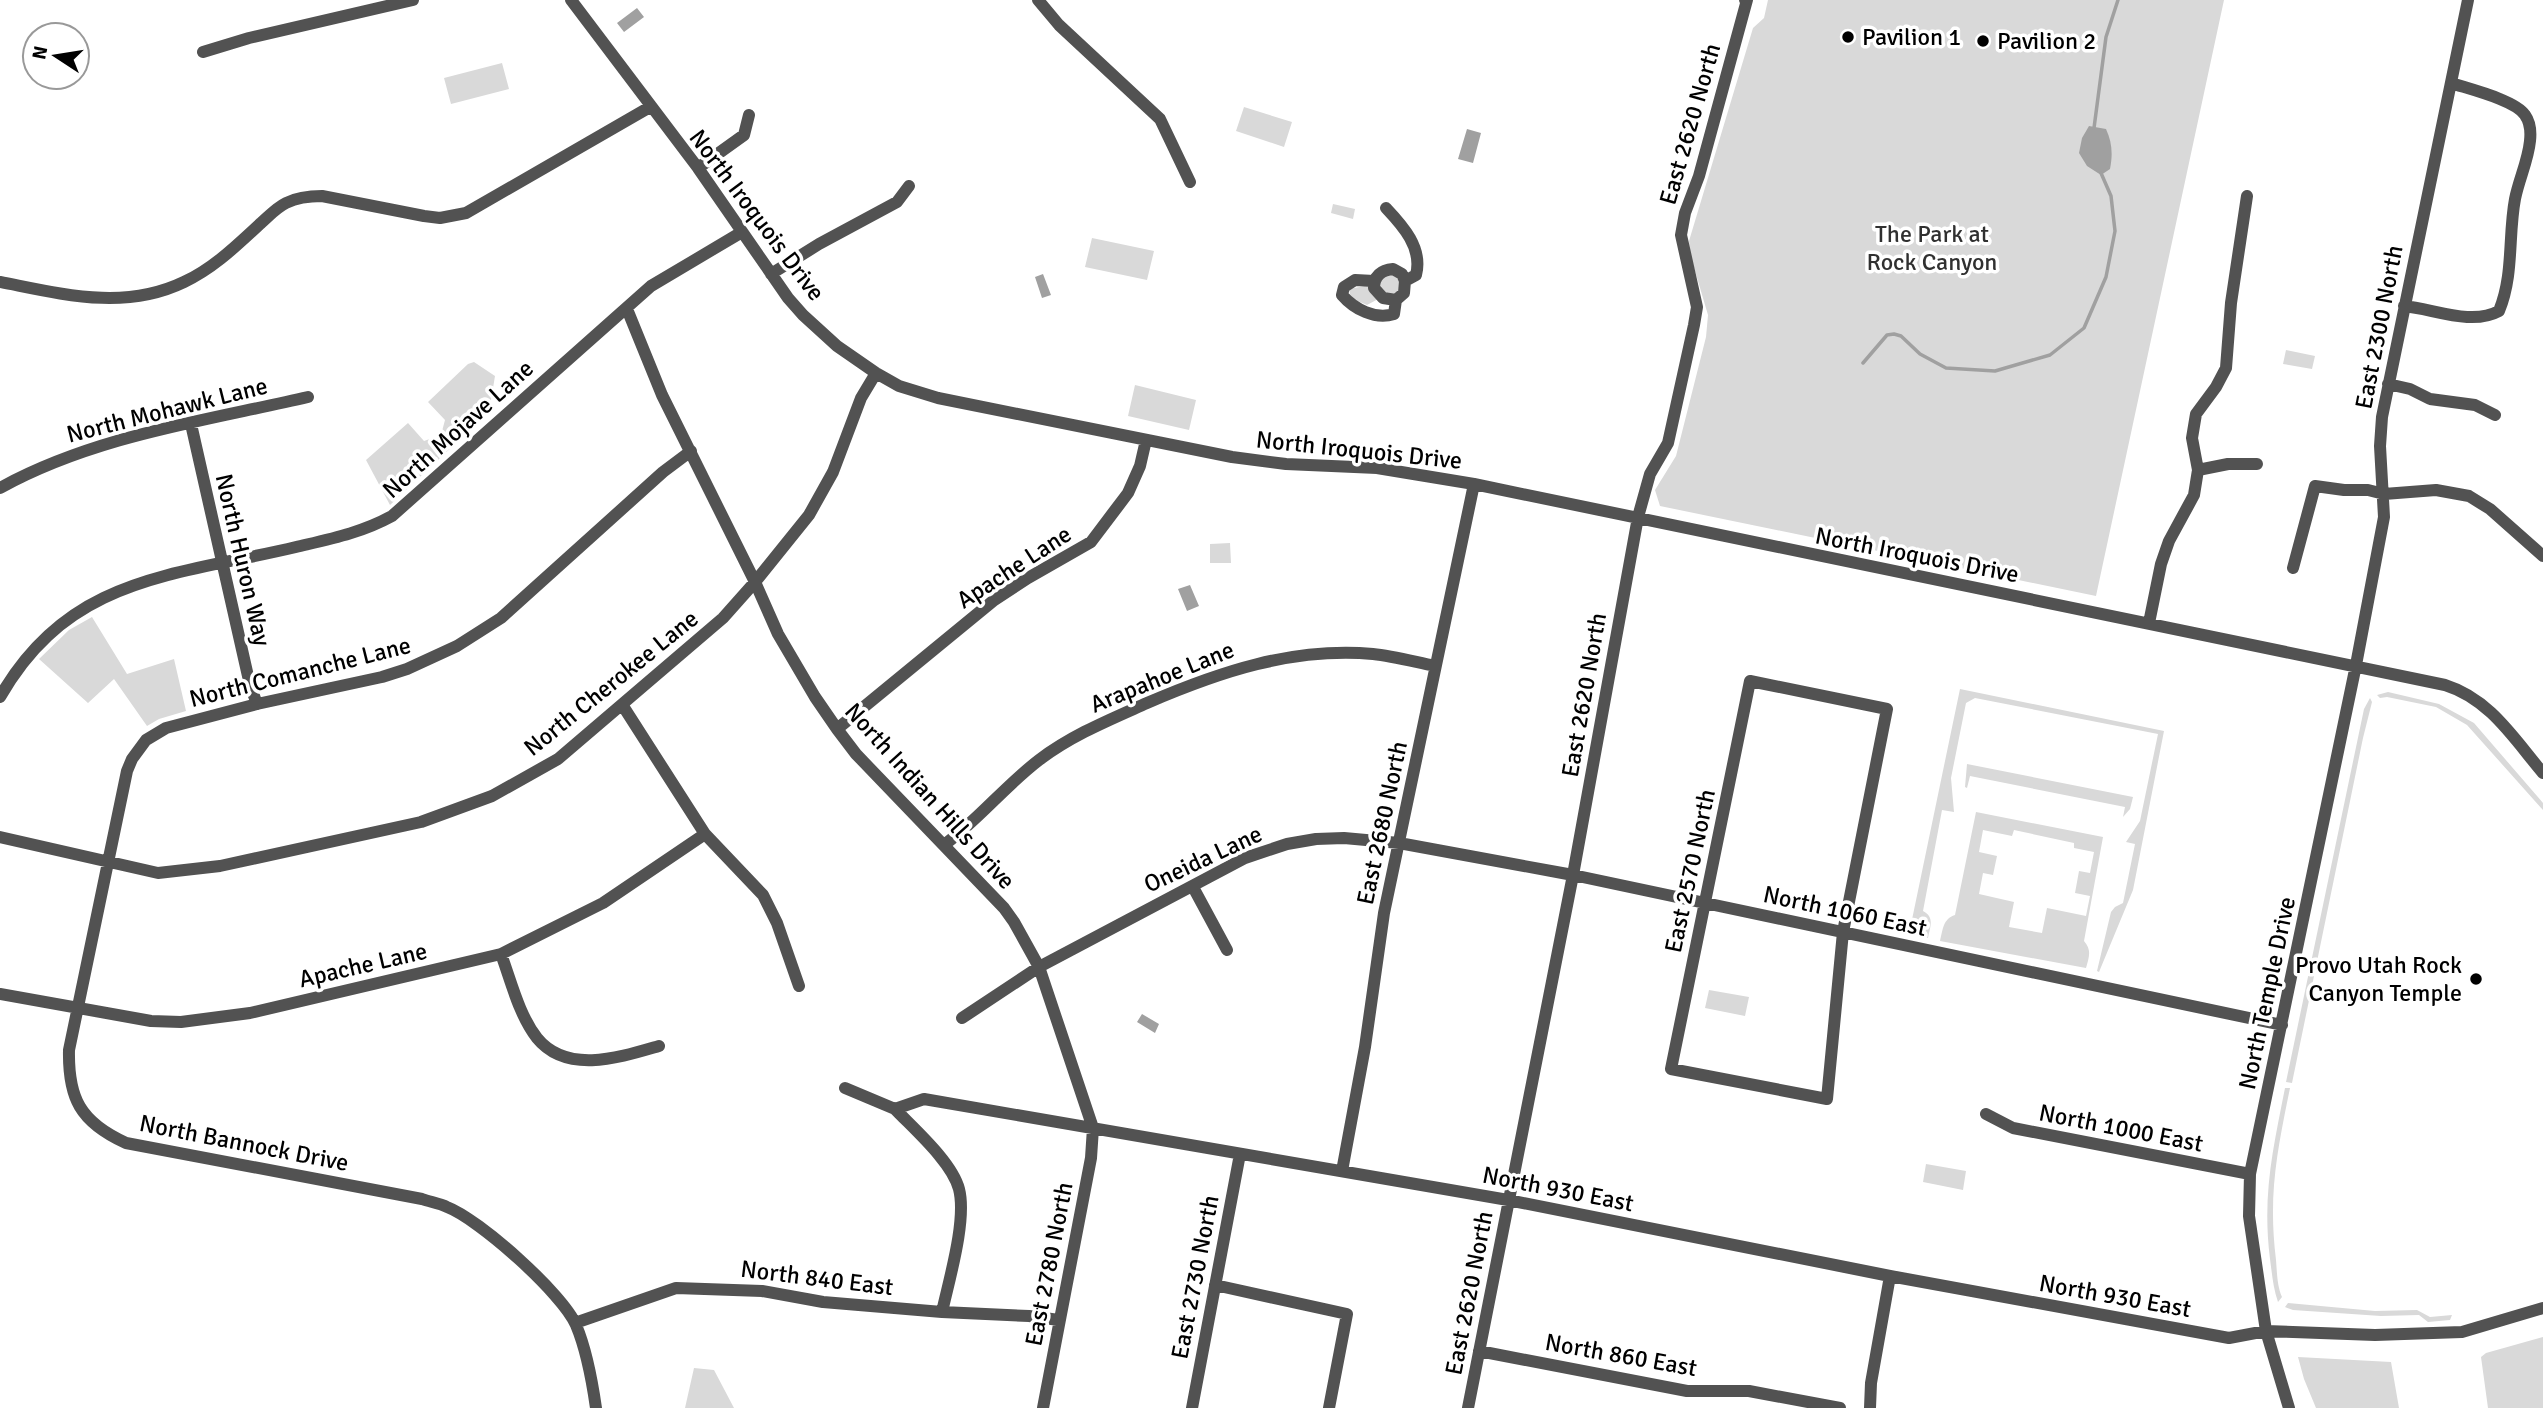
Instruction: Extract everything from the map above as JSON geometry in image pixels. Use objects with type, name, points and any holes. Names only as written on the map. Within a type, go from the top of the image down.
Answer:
[{"type":"street","points":[[203,52],[249,38],[413,0]]},
{"type":"street","name":"North Iroquois Drive","points":[[571,0],[698,168],[771,274],[803,315],[837,346],[899,386],[939,398],[1232,457],[1286,464],[1377,468],[1474,484],[2445,685],[2473,696],[2490,710],[2543,773]]},
{"type":"street","points":[[1038,0],[1059,25],[1160,119],[1190,182]]},
{"type":"street","name":"East 2620 North","points":[[1468,1408],[1573,875],[1638,517],[1650,474],[1668,443],[1694,325],[1697,307],[1681,235],[1685,213],[1699,176],[1746,0]]},
{"type":"street","name":"East 2300 North","points":[[2356,665],[2384,517],[2380,446],[2388,384],[2468,0]]},
{"type":"street","points":[[2404,306],[2488,317],[2499,311],[2507,289],[2515,196],[2529,150],[2530,127],[2523,111],[2451,83]]},
{"type":"street","points":[[0,282],[80,298],[124,299],[148,295],[168,289],[201,273],[284,203],[309,196],[322,196],[440,218],[466,214],[650,107]]},
{"type":"street","points":[[698,168],[744,135],[749,116]]},
{"type":"street","points":[[771,274],[819,244],[897,202],[909,186]]},
{"type":"street","points":[[2148,623],[2169,541],[2194,495],[2198,470],[2192,439],[2196,414],[2226,368],[2231,303],[2247,196]]},
{"type":"street","points":[[1387,208],[1406,231],[1416,253],[1416,275],[1405,281]]},
{"type":"street","name":"North Mojave Lane","points":[[0,697],[35,647],[66,619],[90,604],[134,585],[351,534],[392,516],[651,286],[742,232]]},
{"type":"street","points":[[1393,269],[1402,274],[1405,281],[1404,293],[1396,300],[1394,314],[1369,314],[1342,295],[1344,287],[1355,281],[1374,281],[1382,271],[1393,269]]},
{"type":"street","points":[[1374,281],[1377,293],[1383,298],[1396,300]]},
{"type":"street","name":"North Indian Hills Drive","points":[[627,309],[662,395],[778,634],[815,698],[856,754],[1004,908],[1039,967],[1093,1128]]},
{"type":"street","name":"North Cherokee Lane","points":[[0,837],[158,873],[187,870],[220,866],[421,822],[478,802],[527,778],[558,759],[623,706],[723,618],[755,582],[809,515],[833,472],[861,398],[876,373]]},
{"type":"street","points":[[2388,384],[2410,389],[2430,399],[2475,405],[2495,415]]},
{"type":"street","name":"North Mohawk Lane","points":[[0,488],[40,467],[109,442],[308,397]]},
{"type":"street","name":"North Huron Way","points":[[191,424],[250,685],[257,705]]},
{"type":"street","name":"Apache Lane","points":[[837,729],[993,601],[1091,542],[1128,493],[1140,466],[1146,440]]},
{"type":"street","name":"North Comanche Lane","points":[[109,861],[127,771],[146,740],[166,728],[382,677],[407,669],[457,646],[501,618],[663,472],[691,451]]},
{"type":"street","points":[[2198,470],[2228,464],[2257,464]]},
{"type":"street","name":"East 2680 North","points":[[1342,1171],[1366,1047],[1384,914],[1474,484]]},
{"type":"street","points":[[2294,568],[2315,486],[2344,490],[2368,489],[2384,494],[2436,490],[2469,496],[2490,509],[2543,556]]},
{"type":"street","name":"Arapahoe Lane","points":[[944,845],[1022,774],[1064,743],[1096,725],[1218,674],[1254,664],[1319,654],[1374,654],[1435,666]]},
{"type":"street","name":"North Temple Drive","points":[[2289,1408],[2266,1331],[2249,1216],[2250,1174],[2356,665]]},
{"type":"street","name":"East 2570 North","points":[[1751,681],[1888,709],[1843,932],[1827,1099],[1671,1069],[1751,681]]},
{"type":"street","points":[[623,706],[705,835],[764,895],[786,944],[799,986]]},
{"type":"street","name":"Apache Lane","points":[[0,994],[151,1021],[181,1022],[250,1013],[501,954],[603,902],[705,835]]},
{"type":"street","name":"Oneida Lane","points":[[962,1018],[1039,967],[1245,858],[1287,844],[1316,839],[1344,838],[1399,843]]},
{"type":"street","name":"North 1060 East","points":[[1399,843],[1705,902],[2282,1025]]},
{"type":"street","name":"North Bannock Drive","points":[[109,861],[69,1049],[70,1083],[79,1106],[98,1129],[125,1143],[422,1199],[449,1207],[476,1224],[554,1292],[575,1323],[589,1366],[596,1408]]},
{"type":"street","points":[[1193,887],[1227,950]]},
{"type":"street","points":[[501,954],[527,1022],[538,1038],[559,1054],[568,1058],[589,1060],[627,1055],[659,1046]]},
{"type":"street","points":[[845,1088],[895,1109],[935,1152],[959,1188],[961,1216],[942,1312]]},
{"type":"street","name":"North 930 East","points":[[895,1109],[924,1099],[1093,1128],[1508,1200],[1890,1276],[2229,1338],[2266,1331],[2375,1335],[2462,1332],[2543,1307]]},
{"type":"street","name":"North 1000 East","points":[[1986,1114],[2013,1128],[2250,1174]]},
{"type":"street","name":"East 2780 North","points":[[1043,1408],[1091,1158],[1093,1128]]},
{"type":"street","name":"East 2730 North","points":[[1192,1408],[1240,1154]]},
{"type":"street","points":[[1870,1408],[1871,1383],[1890,1276]]},
{"type":"street","points":[[1215,1285],[1347,1314],[1329,1408]]},
{"type":"street","name":"North 840 East","points":[[575,1323],[676,1288],[762,1291],[823,1302],[1059,1320]]},
{"type":"street","name":"North 860 East","points":[[1479,1350],[1687,1391],[1749,1391],[1840,1408]]},
{"type":"green space","name":"The Park at Rock Canyon","points":[[1768,0],[2224,0],[2096,596],[1660,506],[1655,490],[1676,456],[1706,337],[1708,315],[1690,254],[1689,241],[1753,28],[1764,18]]},
{"type":"green space","points":[[502,63],[509,89],[451,104],[444,78]]},
{"type":"green space","points":[[1244,107],[1292,122],[1284,147],[1236,131]]},
{"type":"green space","points":[[1333,204],[1355,209],[1353,219],[1331,213]]},
{"type":"green space","points":[[1092,238],[1154,251],[1147,280],[1085,267]]},
{"type":"green space","points":[[1383,273],[1399,275],[1401,295],[1384,297],[1376,280]]},
{"type":"green space","points":[[1370,285],[1380,298],[1367,305],[1351,298],[1349,289]]},
{"type":"green space","points":[[2286,350],[2315,356],[2312,369],[2283,364]]},
{"type":"green space","points":[[474,362],[495,376],[489,412],[390,505],[366,460],[408,423],[424,441],[441,435],[445,420],[428,402],[468,364]]},
{"type":"green space","points":[[1135,385],[1196,400],[1189,430],[1128,416]]},
{"type":"green space","points":[[1230,543],[1231,563],[1210,563],[1210,544]]},
{"type":"green space","points":[[92,617],[127,674],[174,659],[186,711],[159,719],[147,726],[114,679],[88,703],[39,659],[69,630]]},
{"type":"green space","points":[[1960,689],[2164,731],[2133,890],[2099,972],[2097,971],[2111,912],[2123,903],[2135,844],[2126,842],[2140,821],[2158,734],[1975,698],[1966,703],[1951,778],[1954,812],[1942,810],[1923,911],[1930,919],[1928,938],[1909,934]]},
{"type":"green space","points":[[2388,692],[2439,704],[2474,723],[2543,803],[2543,810],[2467,725],[2436,707],[2380,698],[2377,695]]},
{"type":"green space","points":[[2370,698],[2372,702],[2292,1083],[2286,1082],[2364,709]]},
{"type":"green space","points":[[1967,764],[2133,797],[2130,809],[2123,817],[2125,807],[1970,776],[1967,788]]},
{"type":"green space","points":[[1976,812],[2103,837],[2084,941],[2089,951],[2086,968],[1940,941],[1946,922],[1955,915]],"holes":[[[1983,830],[2012,836],[2014,830],[2074,843],[2074,848],[2094,852],[2090,873],[2079,871],[2075,893],[2090,896],[2086,916],[2047,908],[2042,933],[2009,927],[2014,902],[1979,894],[1983,873],[1993,875],[1997,856],[1979,852]]]},
{"type":"green space","points":[[1709,990],[1749,997],[1745,1016],[1705,1008]]},
{"type":"green space","points":[[2285,1088],[2290,1088],[2273,1194],[2274,1237],[2282,1297],[2278,1302],[2270,1259],[2267,1214],[2270,1172]]},
{"type":"green space","points":[[1926,1164],[1966,1171],[1963,1190],[1923,1182]]},
{"type":"green space","points":[[2288,1303],[2375,1311],[2417,1310],[2430,1317],[2452,1315],[2450,1320],[2428,1322],[2419,1315],[2381,1316],[2293,1310],[2285,1307]]},
{"type":"green space","points":[[2543,1337],[2543,1408],[2488,1408],[2481,1357],[2486,1353]]},
{"type":"green space","points":[[2298,1357],[2391,1362],[2399,1408],[2316,1408]]},
{"type":"green space","points":[[694,1368],[714,1370],[734,1408],[685,1408]]},
{"type":"shaded area","points":[[637,8],[644,17],[624,32],[617,23]]},
{"type":"shaded area","points":[[2089,126],[2106,129],[2110,139],[2110,169],[2101,175],[2087,166],[2079,153],[2082,138]]},
{"type":"shaded area","points":[[1467,129],[1481,133],[1473,163],[1458,159]]},
{"type":"shaded area","points":[[1043,274],[1051,295],[1042,298],[1035,277]]},
{"type":"shaded area","points":[[1190,585],[1199,606],[1187,611],[1178,589]]},
{"type":"shaded area","points":[[1142,1014],[1159,1024],[1155,1033],[1137,1022]]},
{"type":"waterway","points":[[2094,128],[2106,37],[2118,0]]},
{"type":"waterway","points":[[1863,363],[1887,335],[1894,334],[1901,336],[1920,354],[1946,368],[1995,371],[2050,355],[2084,328],[2106,277],[2115,231],[2111,196],[2101,173]]},
{"type":"place","name":"Pavilion 1","points":[[1848,37]]},
{"type":"place","name":"Pavilion 2","points":[[1983,41]]},
{"type":"place","name":"Provo Utah Rock Canyon Temple","points":[[2476,979]]}]
